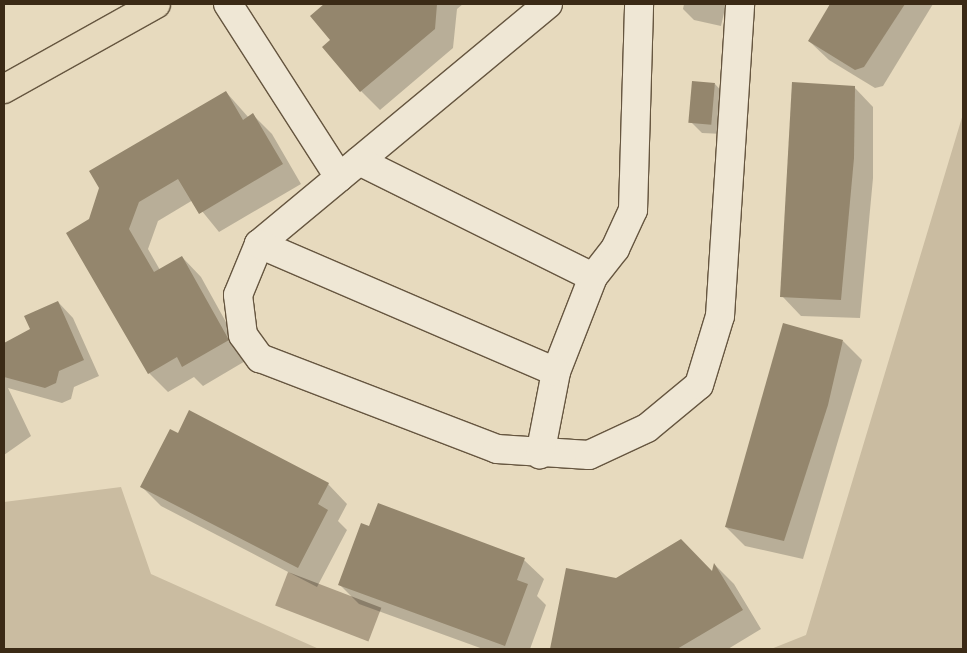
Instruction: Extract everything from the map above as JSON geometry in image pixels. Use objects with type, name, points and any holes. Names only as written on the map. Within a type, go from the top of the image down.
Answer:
[{"type":"main road","points":[[4,89],[156,4]]},
{"type":"lane","points":[[228,4],[349,169],[593,277]]},
{"type":"lane","points":[[548,4],[259,244],[238,295],[244,335],[260,358],[497,449],[540,454],[589,455],[647,428],[699,385],[720,316],[740,4]]},
{"type":"lane","points":[[540,454],[556,372],[593,277],[615,250],[633,210],[640,4]]},
{"type":"lane","points":[[259,244],[556,372]]},
{"type":"shaded area","points":[[963,114],[963,649],[771,649],[806,635]]},
{"type":"shaded area","points":[[121,487],[151,574],[319,649],[4,649],[4,502]]},
{"type":"shaded area","points":[[288,572],[381,608],[368,641],[275,606]]},
{"type":"building","points":[[324,4],[437,4],[435,29],[360,92],[322,47],[330,40],[310,16]]},
{"type":"building","points":[[830,4],[905,4],[864,67],[855,70],[808,41]]},
{"type":"building","points":[[692,81],[715,83],[711,125],[688,123]]},
{"type":"building","points":[[792,82],[855,86],[854,158],[841,300],[780,297]]},
{"type":"building","points":[[226,91],[243,120],[253,113],[283,164],[199,214],[178,179],[139,202],[129,229],[154,272],[182,256],[229,340],[182,367],[177,357],[148,374],[66,233],[89,219],[99,188],[89,171]]},
{"type":"building","points":[[58,301],[84,360],[59,371],[56,383],[45,388],[4,377],[4,343],[30,329],[24,316]]},
{"type":"building","points":[[783,323],[843,340],[828,405],[784,541],[725,527]]},
{"type":"building","points":[[189,410],[329,483],[318,504],[328,510],[298,568],[140,487],[170,429],[178,433]]},
{"type":"building","points":[[378,503],[525,558],[517,580],[528,584],[505,646],[338,585],[361,523],[369,526]]},
{"type":"building","points":[[681,539],[712,571],[714,563],[743,610],[677,649],[550,649],[566,568],[616,578]]}]
